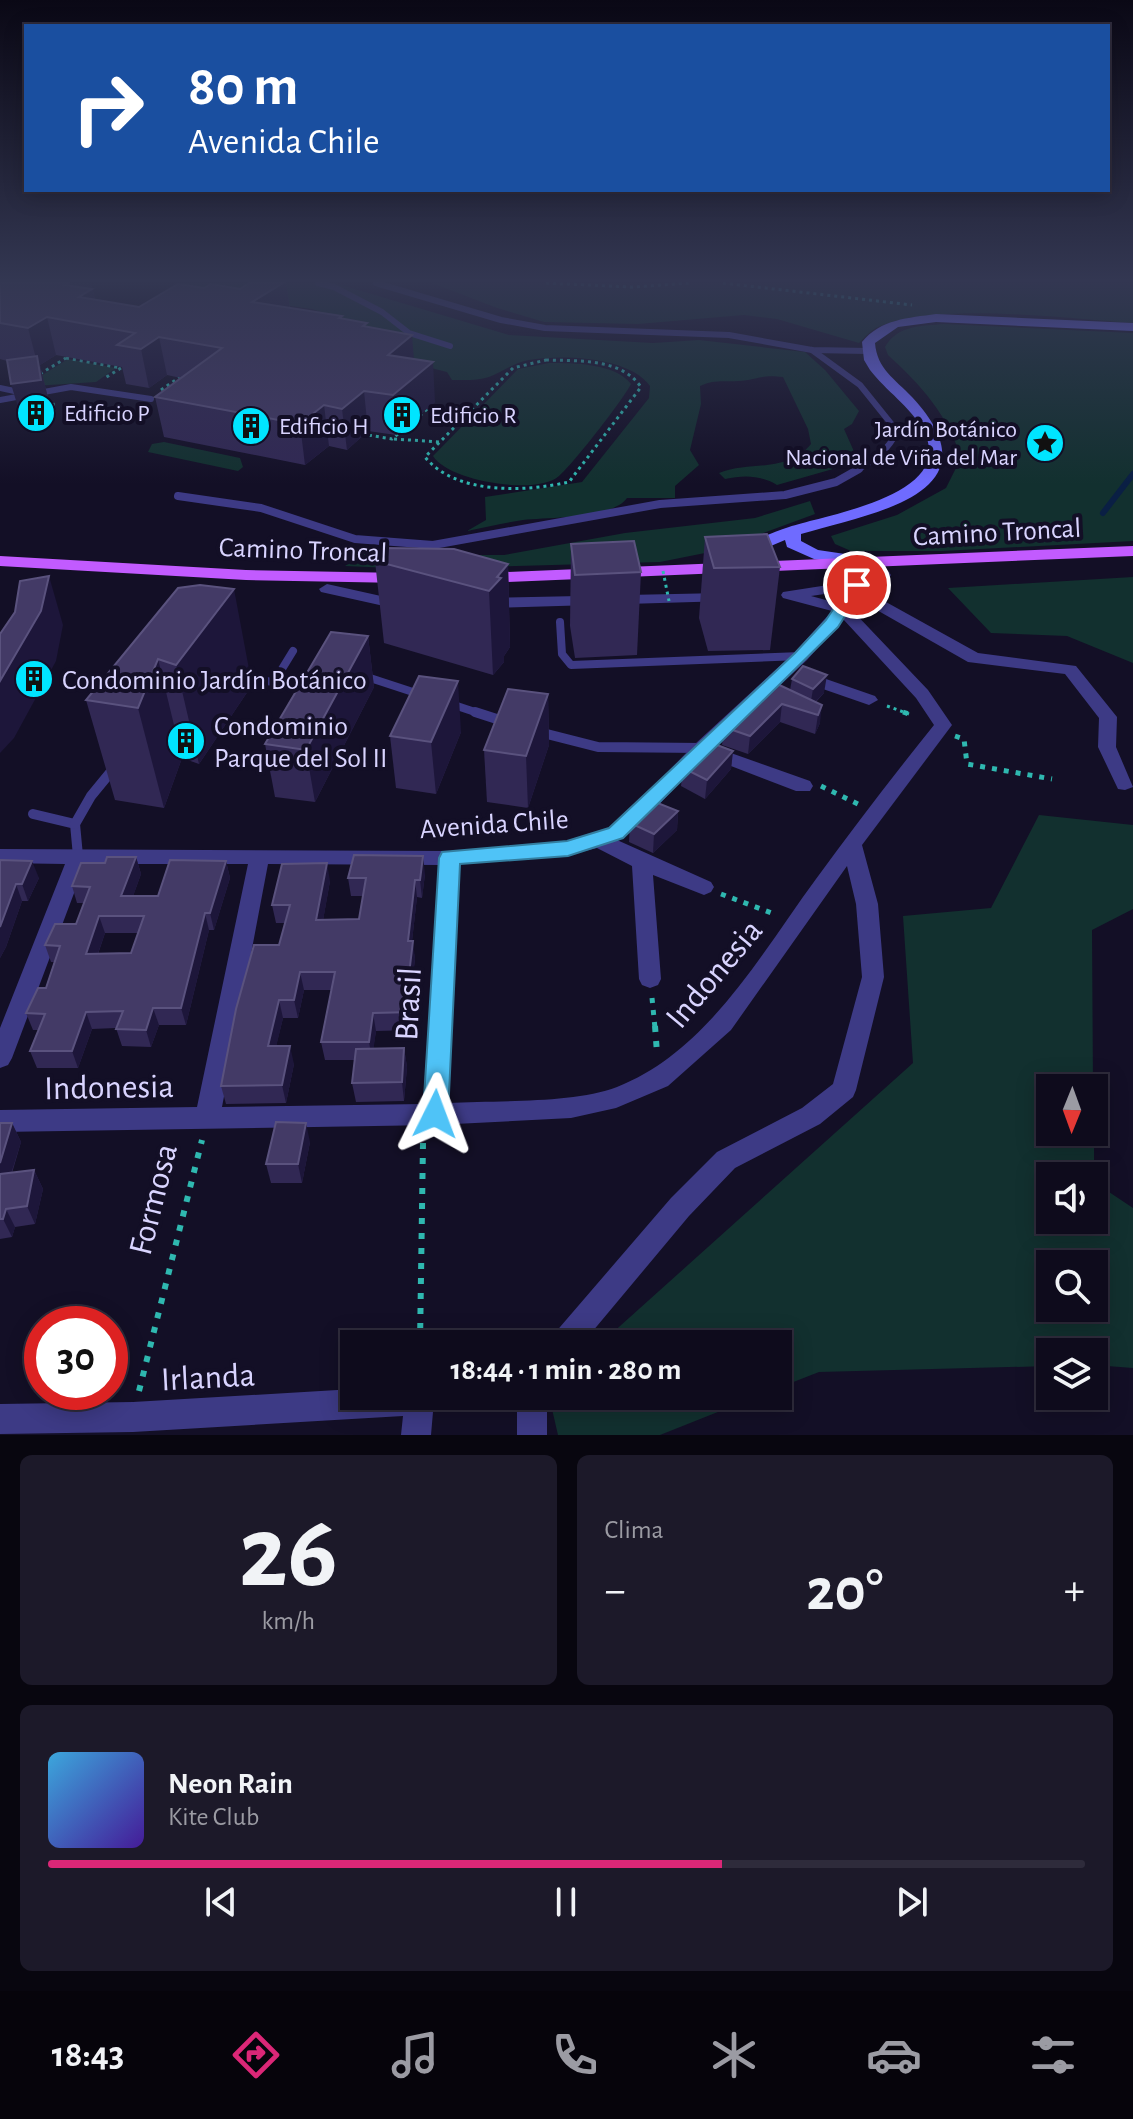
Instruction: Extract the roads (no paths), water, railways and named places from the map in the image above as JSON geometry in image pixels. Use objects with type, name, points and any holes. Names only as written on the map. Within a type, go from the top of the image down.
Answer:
[{"type":"main road","points":[[672,572],[898,499],[920,484],[936,467],[939,453],[926,418],[870,363],[868,351]]},
{"type":"main road","points":[[793,531],[793,543],[802,550],[869,562]]},
{"type":"main road","name":"Camino Troncal","points":[[470,591],[672,572],[1133,551]]},
{"type":"main road","name":"Camino Troncal","points":[[0,561],[246,575],[417,591],[0,575]]},
{"type":"main road","name":"Camino Troncal","points":[[470,591],[1133,563]]},
{"type":"street","name":"Avenida Chile","points":[[0,856],[450,858],[568,848],[599,840],[616,833],[643,809],[702,748],[801,656],[850,598],[883,575]]},
{"type":"street","points":[[470,591],[744,597]]},
{"type":"street","points":[[850,598],[781,595],[850,598],[880,605],[974,658],[1070,670],[1108,717],[1107,747],[1125,784]]},
{"type":"street","name":"Indonesia","points":[[0,1121],[435,1114],[571,1107],[616,1098],[659,1079],[723,1023],[874,814],[942,728],[922,694],[850,598]]},
{"type":"street","points":[[785,669],[869,700]]},
{"type":"street","points":[[702,748],[803,786]]},
{"type":"street","points":[[599,840],[642,862],[704,887]]},
{"type":"street","points":[[576,1330],[680,1207],[726,1160],[811,1116],[844,1090],[873,977],[867,904],[852,845]]},
{"type":"street","name":"Formosa","points":[[207,1118],[260,855]]},
{"type":"street","points":[[0,1058],[78,856]]},
{"type":"street","name":"Brasil","points":[[435,1114],[450,858]]},
{"type":"street","points":[[642,862],[650,979]]},
{"type":"street","name":"Irlanda","points":[[0,1419],[133,1417],[340,1404]]},
{"type":"street","points":[[416,1435],[424,1410]]},
{"type":"street","points":[[532,1410],[532,1435]]},
{"type":"lane","points":[[812,350],[868,351]]},
{"type":"lane","points":[[178,496],[261,508],[355,539],[433,545],[644,507],[785,495],[814,489],[836,482],[873,461],[892,443],[897,431],[857,383],[832,361],[812,350]]},
{"type":"lane","points":[[0,400],[23,393],[71,387],[151,399]]},
{"type":"lane","points":[[0,388],[23,393]]},
{"type":"lane","points":[[560,622],[562,654],[571,665],[801,656]]},
{"type":"lane","points":[[227,676],[274,682],[293,651]]},
{"type":"lane","points":[[348,670],[516,725]]},
{"type":"lane","points":[[531,729],[576,744],[609,748],[702,748]]},
{"type":"lane","points":[[78,856],[75,824],[91,796],[119,761]]},
{"type":"lane","points":[[33,814],[75,824]]},
{"type":"waterway","points":[[1103,513],[1133,474]]},
{"type":"place","name":"Edificio P","points":[[36,413]]},
{"type":"place","name":"Edificio R","points":[[402,415]]},
{"type":"place","name":"Edificio H","points":[[251,426]]},
{"type":"place","name":"Jardín Botánico Nacional de Viña del Mar","points":[[1045,443]]},
{"type":"place","name":"Condominio Jardín Botánico","points":[[34,679]]},
{"type":"place","name":"Condominio Parque del Sol II","points":[[186,741]]}]
